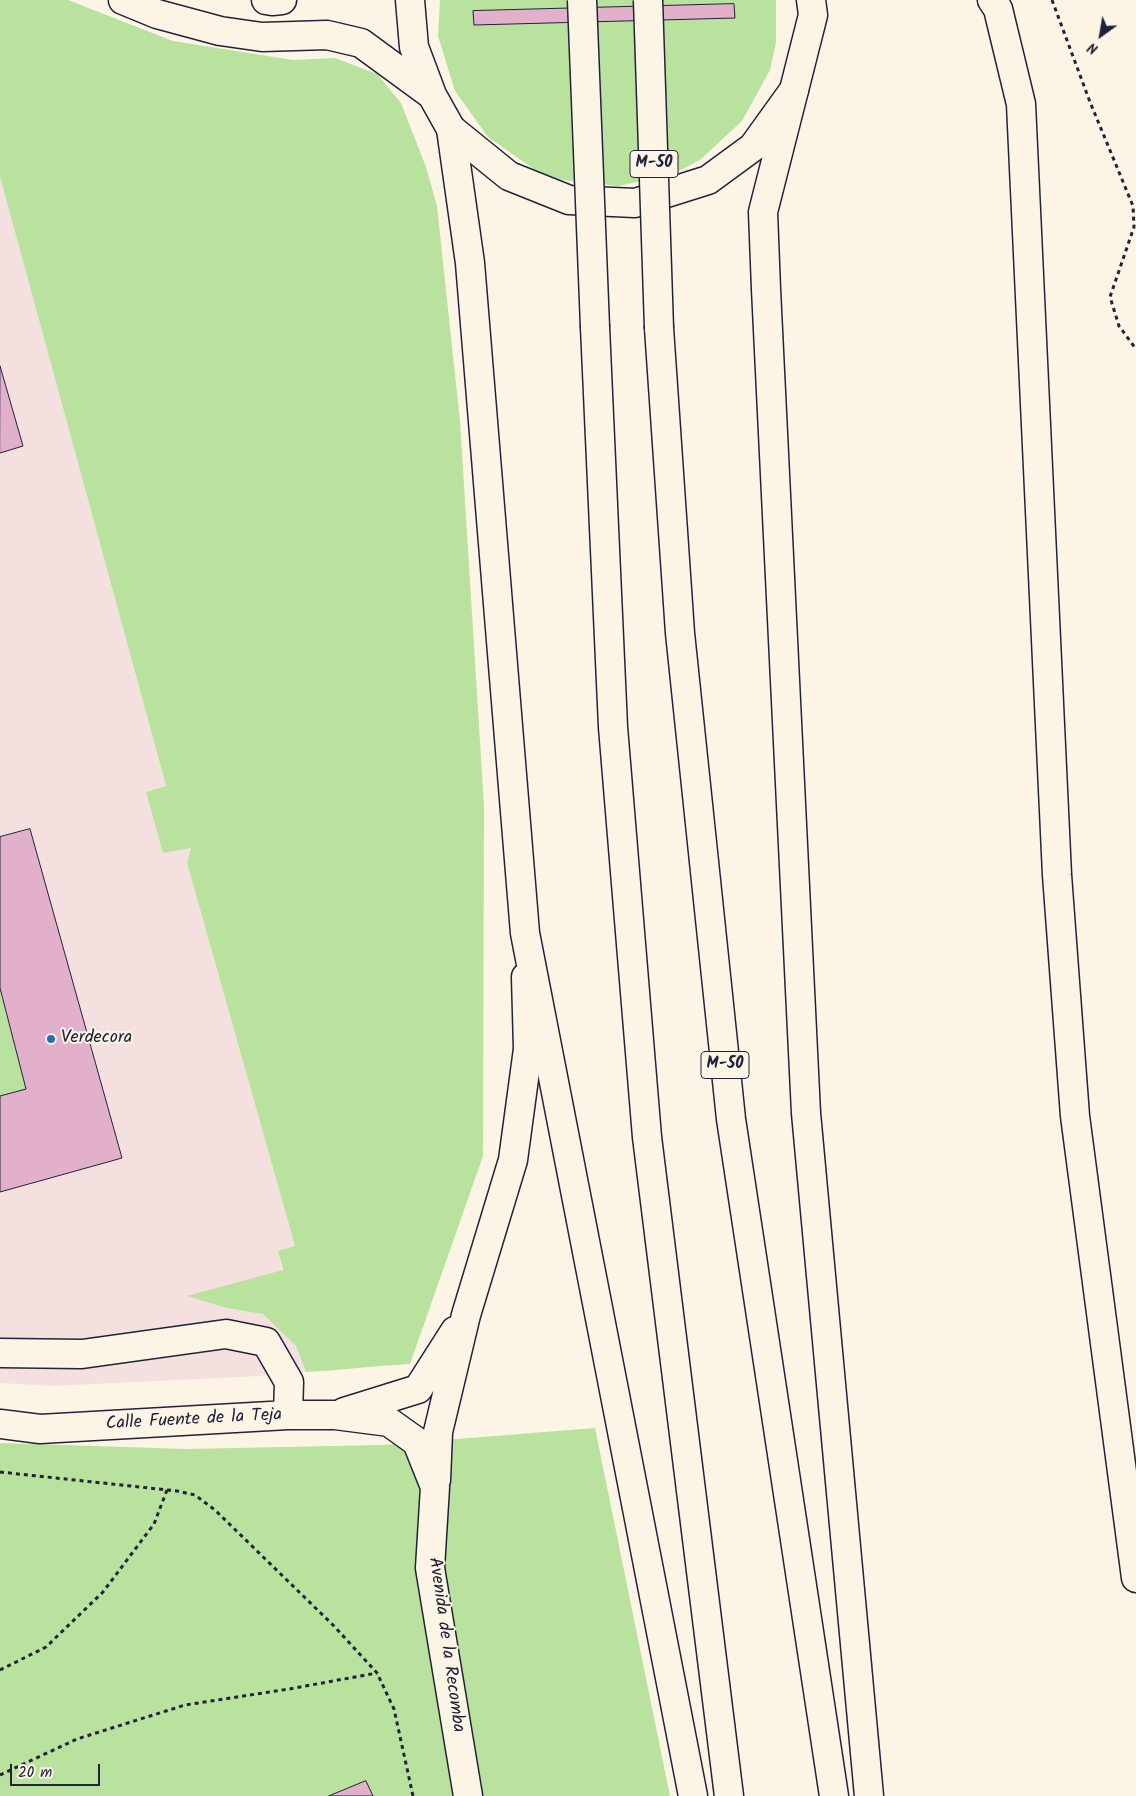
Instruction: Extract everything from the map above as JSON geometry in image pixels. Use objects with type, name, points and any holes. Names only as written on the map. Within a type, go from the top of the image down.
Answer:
[{"type":"main road","points":[[123,0],[158,14],[220,31],[262,37],[327,35],[362,43],[432,95]]},
{"type":"main road","points":[[266,0],[272,2],[282,0]]},
{"type":"main road","points":[[410,0],[414,47],[432,95],[451,129],[470,263],[525,933],[528,1049],[513,1160],[466,1315],[438,1432],[435,1487]]},
{"type":"main road","points":[[582,0],[613,728],[647,1136],[730,1796]]},
{"type":"main road","name":"M-50","points":[[648,0],[659,328],[680,633],[731,1119],[834,1796]]},
{"type":"main road","points":[[811,0],[813,15],[763,212],[806,1113],[869,1796]]},
{"type":"main road","points":[[992,0],[998,9],[1020,104],[1057,875],[1075,1116],[1136,1578]]},
{"type":"main road","points":[[451,129],[508,176],[569,200],[634,203],[708,180],[753,147],[794,90]]},
{"type":"main road","points":[[525,933],[693,1796]]},
{"type":"main road","points":[[335,1415],[418,1389],[466,1315]]},
{"type":"main road","points":[[0,1353],[82,1354],[226,1334],[266,1342],[289,1382],[288,1416]]},
{"type":"main road","name":"Calle Fuente de la Teja","points":[[0,1424],[40,1429],[335,1415],[389,1422]]},
{"type":"main road","name":"Avenida de la Recomba","points":[[389,1422],[417,1442],[435,1487],[430,1568],[468,1796]]},
{"type":"path","points":[[1052,0],[1090,102],[1133,206],[1134,227],[1110,296],[1119,326],[1136,349]]},
{"type":"path","points":[[0,1472],[167,1490],[195,1495],[215,1510],[334,1626],[377,1672],[394,1709],[412,1796]]},
{"type":"path","points":[[0,1670],[46,1647],[103,1592],[154,1524],[167,1490]]},
{"type":"path","points":[[0,1775],[76,1739],[185,1705],[289,1689],[377,1672]]},
{"type":"shaded area","points":[[0,177],[166,787],[146,792],[192,847],[187,863],[295,1246],[278,1251],[296,1346],[306,1372],[54,1386],[0,1383]]},
{"type":"green space","points":[[0,0],[68,0],[173,41],[293,60],[335,58],[377,74],[401,103],[426,167],[437,206],[460,421],[484,806],[483,1156],[410,1364],[306,1372],[296,1346],[263,1314],[227,1308],[187,1296],[283,1270],[278,1251],[295,1246],[187,863],[191,848],[163,853],[146,792],[166,786],[0,177]]},
{"type":"green space","points":[[440,0],[776,0],[776,43],[770,70],[742,121],[700,160],[675,173],[619,186],[562,180],[535,170],[488,137],[455,91],[438,36]]},
{"type":"green space","points":[[0,989],[26,1089],[0,1096]]},
{"type":"green space","points":[[595,1428],[670,1796],[0,1796],[0,1443],[187,1449],[382,1445]]},
{"type":"building","points":[[734,4],[735,18],[474,25],[473,11]]},
{"type":"building","points":[[0,366],[23,446],[0,453]]},
{"type":"building","name":"Verdecora","points":[[30,829],[122,1158],[0,1192],[0,1096],[26,1089],[0,988],[0,837]]},
{"type":"building","points":[[366,1781],[373,1796],[329,1796]]},
{"type":"place","name":"Verdecora","points":[[51,1039]]}]
